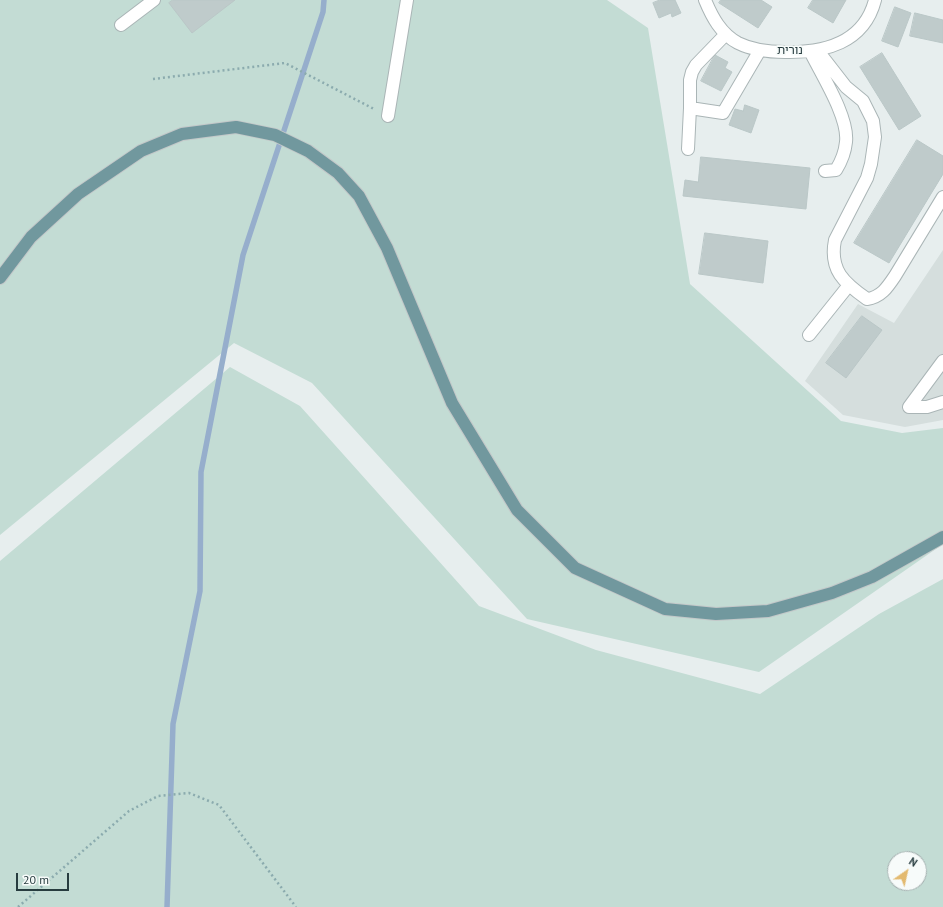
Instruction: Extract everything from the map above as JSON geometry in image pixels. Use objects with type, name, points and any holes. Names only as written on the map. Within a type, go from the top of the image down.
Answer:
[{"type":"main road","points":[[0,278],[30,237],[78,194],[142,151],[182,134],[236,127],[275,135],[314,155],[338,173],[359,196],[387,248],[452,403],[518,510],[575,568],[665,609],[716,614],[768,611],[832,593],[872,577],[943,537]]},
{"type":"street","points":[[121,25],[154,0]]},
{"type":"street","points":[[388,116],[407,0]]},
{"type":"street","name":"נורית","points":[[705,0],[716,24],[726,34],[738,42],[760,50],[772,52],[814,51],[837,45],[845,41],[856,32],[870,14],[874,0]]},
{"type":"street","points":[[688,149],[690,80],[692,72],[696,65],[726,34]]},
{"type":"street","points":[[690,108],[723,113],[760,50]]},
{"type":"street","points":[[814,51],[840,110],[845,129],[846,140],[841,163],[836,170],[825,171]]},
{"type":"street","points":[[814,51],[846,87],[862,101],[873,121],[875,137],[868,178],[835,240],[833,250],[834,261],[843,280],[866,299],[876,297],[887,288],[943,197]]},
{"type":"street","points":[[809,335],[848,285]]},
{"type":"street","points":[[943,361],[909,407],[927,407],[943,402]]},
{"type":"path","points":[[153,79],[286,63],[388,116]]},
{"type":"path","points":[[18,907],[130,811],[158,796],[189,794],[219,804],[296,907]]},
{"type":"shaded area","points":[[943,250],[943,420],[905,427],[843,415],[805,381],[858,304],[894,323]]},
{"type":"green space","points":[[0,0],[607,0],[648,28],[690,284],[841,421],[902,433],[943,428],[943,544],[759,672],[527,619],[312,383],[234,343],[0,535]]},
{"type":"green space","points":[[230,367],[300,406],[479,606],[596,650],[760,694],[879,614],[943,579],[943,907],[0,907],[0,561]]},
{"type":"building","points":[[173,0],[235,0],[192,33],[169,3]]},
{"type":"building","points":[[660,0],[675,0],[681,13],[672,17],[671,13],[659,18],[653,3]]},
{"type":"building","points":[[721,0],[761,0],[772,7],[758,28],[719,3]]},
{"type":"building","points":[[813,0],[846,0],[833,23],[808,8]]},
{"type":"building","points":[[895,7],[911,13],[898,47],[882,41]]},
{"type":"building","points":[[915,13],[943,20],[943,43],[910,36]]},
{"type":"building","points":[[882,53],[921,116],[899,130],[860,67]]},
{"type":"building","points":[[715,55],[728,62],[725,68],[732,72],[721,91],[701,81]]},
{"type":"building","points":[[745,105],[759,110],[751,133],[729,125],[735,109],[743,111]]},
{"type":"building","points":[[917,140],[943,156],[943,174],[889,263],[854,243]]},
{"type":"building","points":[[701,157],[810,168],[806,209],[683,196],[685,180],[698,182]]},
{"type":"building","points":[[705,233],[768,241],[763,283],[699,274]]},
{"type":"building","points":[[862,316],[882,330],[846,378],[826,363]]},
{"type":"waterway","points":[[167,907],[173,724],[200,591],[201,472],[243,255],[323,12],[324,0]]}]
